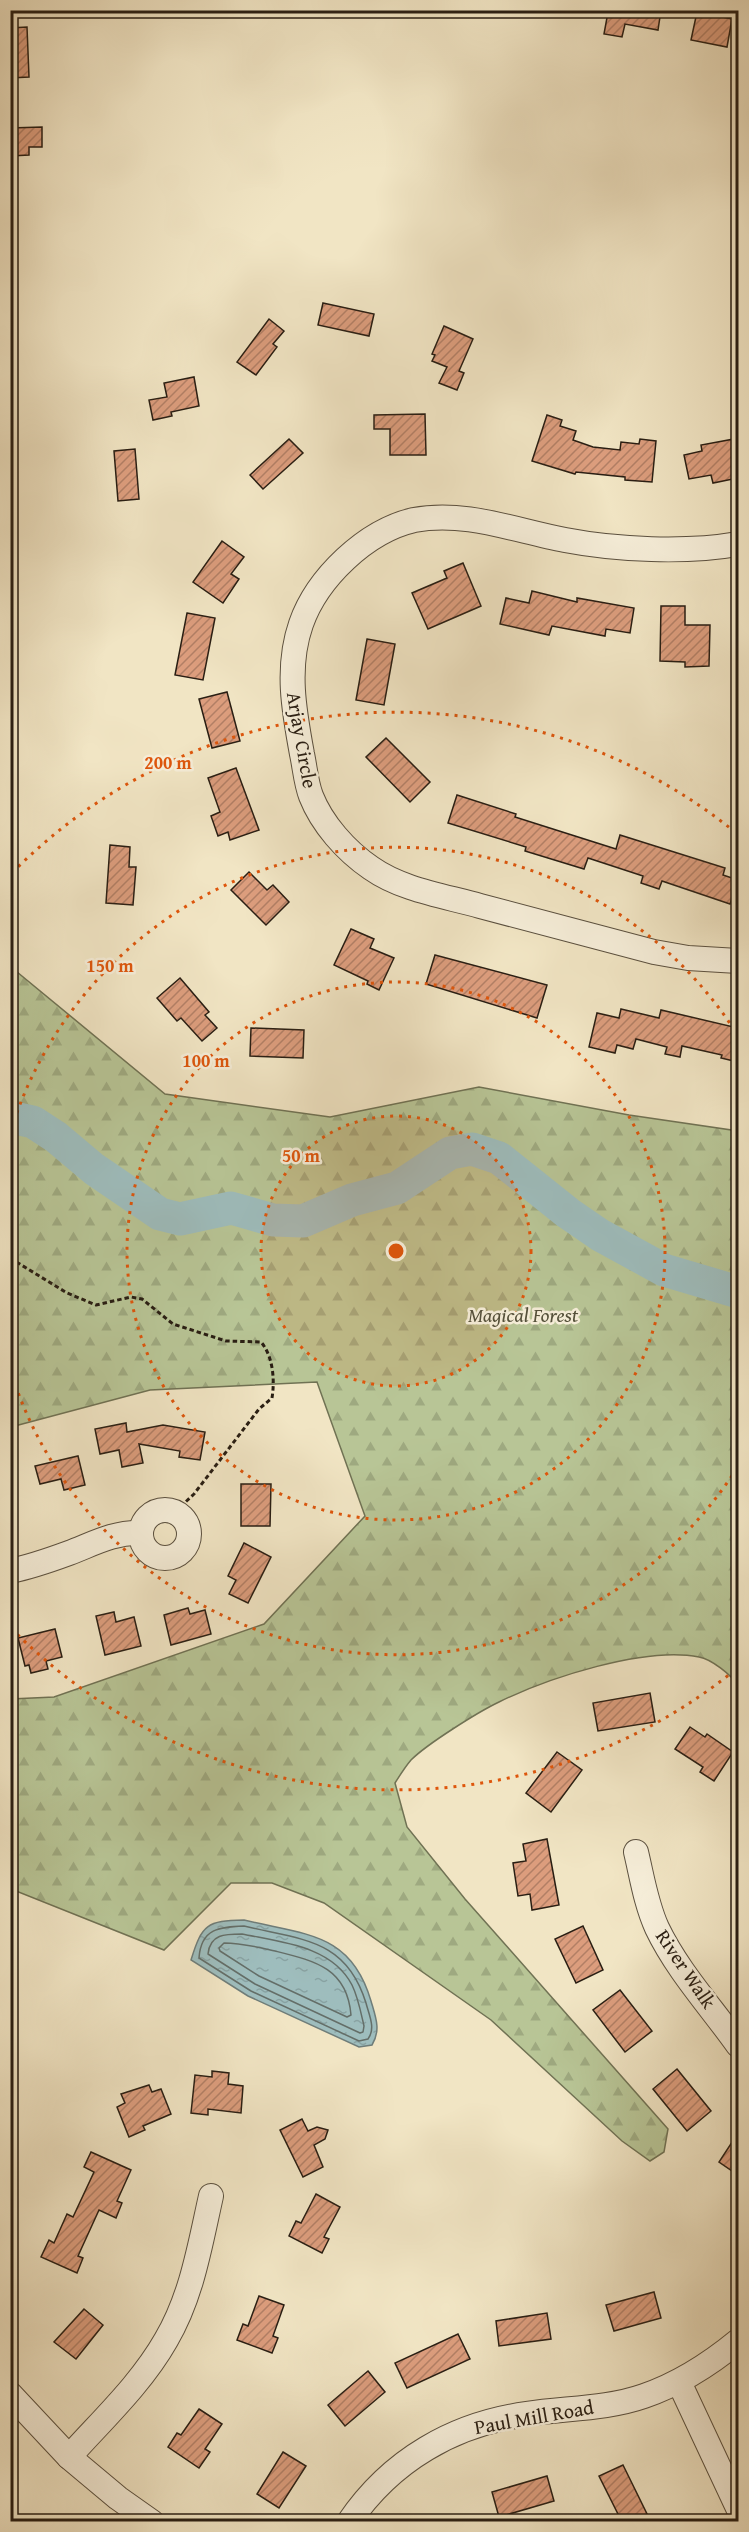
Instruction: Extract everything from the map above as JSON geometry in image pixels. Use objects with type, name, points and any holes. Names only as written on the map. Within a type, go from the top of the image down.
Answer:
[{"type":"street","name":"Arjay Circle","points":[[738,544],[672,548],[615,546],[567,541],[467,518],[413,520],[370,540],[350,554],[317,593],[301,624],[293,664],[292,702],[311,795],[338,839],[373,869],[421,890],[654,952],[738,961]]},
{"type":"street","points":[[157,1511],[175,1512],[187,1524],[189,1534],[187,1545],[180,1553],[170,1558],[159,1558],[151,1554],[144,1546],[140,1533],[149,1515],[157,1511]]},
{"type":"street","points":[[10,1571],[70,1552],[108,1536],[128,1532],[140,1533]]},
{"type":"street","name":"River Walk","points":[[636,1852],[646,1896],[657,1926],[679,1964],[738,2045]]},
{"type":"street","points":[[69,2457],[145,2371],[167,2340],[192,2280],[211,2196]]},
{"type":"street","name":"Paul Mill Road","points":[[349,2522],[363,2501],[388,2476],[419,2451],[454,2432],[498,2419],[610,2404],[643,2396],[679,2382],[702,2369],[738,2341]]},
{"type":"street","points":[[679,2382],[738,2508]]},
{"type":"street","points":[[10,2394],[69,2457],[118,2498],[152,2522]]},
{"type":"path","points":[[10,1258],[68,1293],[96,1305],[130,1297],[142,1299],[173,1324],[226,1341],[261,1342],[267,1349],[271,1363],[272,1398],[259,1409],[194,1494],[175,1512]]},
{"type":"green space","name":"Magical Forest","points":[[11,967],[165,1094],[330,1117],[479,1087],[629,1115],[738,1131],[738,1686],[721,1668],[699,1657],[652,1656],[597,1666],[543,1683],[479,1713],[419,1753],[395,1783],[407,1827],[465,1899],[668,2129],[664,2152],[650,2161],[622,2141],[491,2020],[324,1903],[272,1883],[231,1883],[164,1950],[11,1889],[11,1699],[54,1697],[264,1624],[365,1516],[317,1382],[150,1390],[11,1427]]},
{"type":"water","points":[[244,1920],[323,1940],[338,1949],[351,1961],[362,1978],[375,2013],[377,2029],[372,2045],[359,2047],[248,1996],[191,1960],[199,1939],[208,1927],[222,1922]]},
{"type":"building","points":[[626,10],[661,10],[658,30],[625,24],[622,37],[604,34],[608,12],[625,15]]},
{"type":"building","points":[[697,12],[732,19],[727,47],[691,40]]},
{"type":"building","points":[[27,27],[29,77],[10,78],[10,28]]},
{"type":"building","points":[[42,127],[42,147],[29,147],[29,155],[10,156],[10,128]]},
{"type":"building","points":[[323,303],[374,314],[369,336],[318,325]]},
{"type":"building","points":[[269,319],[284,331],[273,344],[277,347],[256,375],[237,362]]},
{"type":"building","points":[[444,326],[473,339],[459,371],[464,373],[457,390],[439,383],[447,367],[432,361],[435,355],[432,354]]},
{"type":"building","points":[[194,377],[199,406],[171,412],[172,416],[153,420],[149,400],[167,397],[164,383]]},
{"type":"building","points":[[425,414],[426,455],[390,455],[390,429],[374,429],[374,415]]},
{"type":"building","points":[[547,415],[562,420],[560,426],[576,431],[573,440],[593,447],[620,450],[621,442],[639,444],[640,439],[656,441],[652,482],[625,480],[625,477],[576,472],[575,474],[532,461]]},
{"type":"building","points":[[289,439],[303,453],[263,489],[250,475]]},
{"type":"building","points":[[734,439],[738,478],[713,483],[711,475],[689,479],[684,455],[702,451],[701,445]]},
{"type":"building","points":[[135,449],[139,499],[118,501],[114,451]]},
{"type":"building","points":[[222,541],[244,557],[231,574],[239,579],[223,603],[193,582]]},
{"type":"building","points":[[463,563],[481,606],[428,629],[412,593],[447,578],[444,571]]},
{"type":"building","points":[[532,591],[577,602],[577,598],[634,608],[630,633],[606,629],[605,636],[552,626],[549,635],[500,624],[506,598],[529,603]]},
{"type":"building","points":[[661,606],[685,606],[685,625],[710,625],[709,666],[685,667],[685,662],[660,661]]},
{"type":"building","points":[[187,613],[215,618],[203,680],[175,675]]},
{"type":"building","points":[[367,639],[395,644],[384,705],[356,700]]},
{"type":"building","points":[[227,692],[240,741],[212,748],[199,699]]},
{"type":"building","points":[[386,738],[430,782],[410,802],[366,757]]},
{"type":"building","points":[[236,768],[259,830],[230,840],[228,832],[218,836],[211,816],[220,812],[208,778]]},
{"type":"building","points":[[457,795],[516,814],[515,817],[616,849],[620,835],[725,868],[723,875],[738,880],[730,904],[662,881],[659,889],[641,883],[643,876],[588,858],[584,869],[525,851],[526,847],[448,823]]},
{"type":"building","points":[[110,845],[130,847],[129,867],[136,867],[133,905],[106,903]]},
{"type":"building","points":[[249,872],[267,890],[273,885],[289,902],[266,925],[231,890]]},
{"type":"building","points":[[351,929],[374,939],[370,948],[394,958],[379,990],[367,984],[368,981],[334,965]]},
{"type":"building","points":[[435,955],[547,985],[537,1018],[426,984]]},
{"type":"building","points":[[180,978],[209,1012],[205,1015],[217,1028],[202,1041],[181,1018],[177,1021],[157,998]]},
{"type":"building","points":[[621,1009],[659,1018],[661,1010],[738,1028],[738,1062],[721,1058],[722,1055],[682,1046],[680,1057],[665,1054],[667,1047],[636,1039],[633,1049],[617,1045],[615,1053],[589,1047],[597,1013],[619,1018]]},
{"type":"building","points":[[251,1028],[304,1030],[303,1058],[250,1056]]},
{"type":"building","points":[[126,1423],[127,1432],[163,1425],[205,1432],[200,1460],[179,1457],[180,1451],[139,1444],[143,1463],[122,1467],[119,1450],[100,1454],[95,1429]]},
{"type":"building","points":[[78,1456],[85,1485],[64,1490],[61,1479],[40,1484],[35,1466]]},
{"type":"building","points":[[241,1484],[271,1484],[270,1526],[241,1526]]},
{"type":"building","points":[[244,1543],[271,1557],[248,1603],[229,1594],[236,1580],[228,1576]]},
{"type":"building","points":[[188,1608],[190,1614],[205,1610],[211,1634],[171,1645],[164,1615]]},
{"type":"building","points":[[114,1612],[116,1622],[134,1617],[141,1646],[105,1655],[96,1616]]},
{"type":"building","points":[[55,1629],[62,1657],[46,1661],[48,1669],[31,1673],[29,1665],[25,1666],[18,1638]]},
{"type":"building","points":[[650,1693],[655,1722],[598,1731],[593,1703]]},
{"type":"building","points":[[690,1727],[705,1737],[707,1734],[733,1752],[714,1781],[700,1772],[703,1767],[675,1749]]},
{"type":"building","points":[[557,1752],[582,1770],[551,1812],[526,1793]]},
{"type":"building","points":[[547,1839],[559,1905],[532,1910],[530,1894],[518,1896],[513,1863],[526,1861],[523,1844]]},
{"type":"building","points":[[583,1926],[603,1970],[576,1983],[555,1939]]},
{"type":"building","points":[[620,1990],[652,2031],[625,2052],[593,2010]]},
{"type":"building","points":[[677,2069],[711,2111],[687,2131],[653,2089]]},
{"type":"building","points":[[212,2071],[229,2073],[228,2084],[243,2086],[241,2113],[208,2109],[208,2115],[191,2113],[195,2075],[212,2077]]},
{"type":"building","points":[[149,2085],[152,2092],[161,2089],[171,2114],[143,2126],[145,2130],[129,2137],[117,2107],[125,2103],[121,2094]]},
{"type":"building","points":[[302,2119],[308,2131],[317,2127],[328,2130],[325,2139],[314,2145],[323,2167],[303,2177],[280,2130]]},
{"type":"building","points":[[738,2133],[738,2175],[719,2162]]},
{"type":"building","points":[[91,2152],[131,2170],[117,2201],[122,2203],[116,2218],[99,2210],[78,2256],[83,2258],[77,2273],[41,2257],[49,2240],[54,2243],[67,2214],[73,2217],[94,2172],[84,2167]]},
{"type":"building","points":[[316,2194],[340,2207],[324,2237],[329,2239],[322,2253],[289,2236],[296,2221],[301,2223]]},
{"type":"building","points":[[654,2292],[661,2318],[614,2331],[606,2305]]},
{"type":"building","points":[[259,2296],[284,2305],[273,2336],[278,2338],[272,2353],[237,2340],[243,2324],[248,2326]]},
{"type":"building","points":[[84,2309],[103,2325],[76,2359],[54,2342]]},
{"type":"building","points":[[547,2313],[551,2339],[499,2346],[496,2321]]},
{"type":"building","points":[[458,2334],[470,2359],[407,2388],[395,2363]]},
{"type":"building","points":[[368,2371],[385,2392],[345,2426],[328,2405]]},
{"type":"building","points":[[199,2409],[222,2424],[205,2449],[210,2452],[199,2468],[168,2447],[177,2433],[181,2435]]},
{"type":"building","points":[[283,2452],[306,2466],[279,2508],[257,2494]]},
{"type":"building","points":[[623,2465],[651,2522],[622,2522],[599,2476]]},
{"type":"building","points":[[547,2476],[554,2501],[499,2517],[492,2492]]},
{"type":"waterway","points":[[10,1117],[33,1122],[56,1137],[94,1169],[160,1214],[180,1219],[231,1208],[273,1220],[303,1221],[352,1200],[397,1188],[450,1153],[472,1149],[499,1158],[568,1213],[600,1235],[664,1270],[738,1292]]}]
